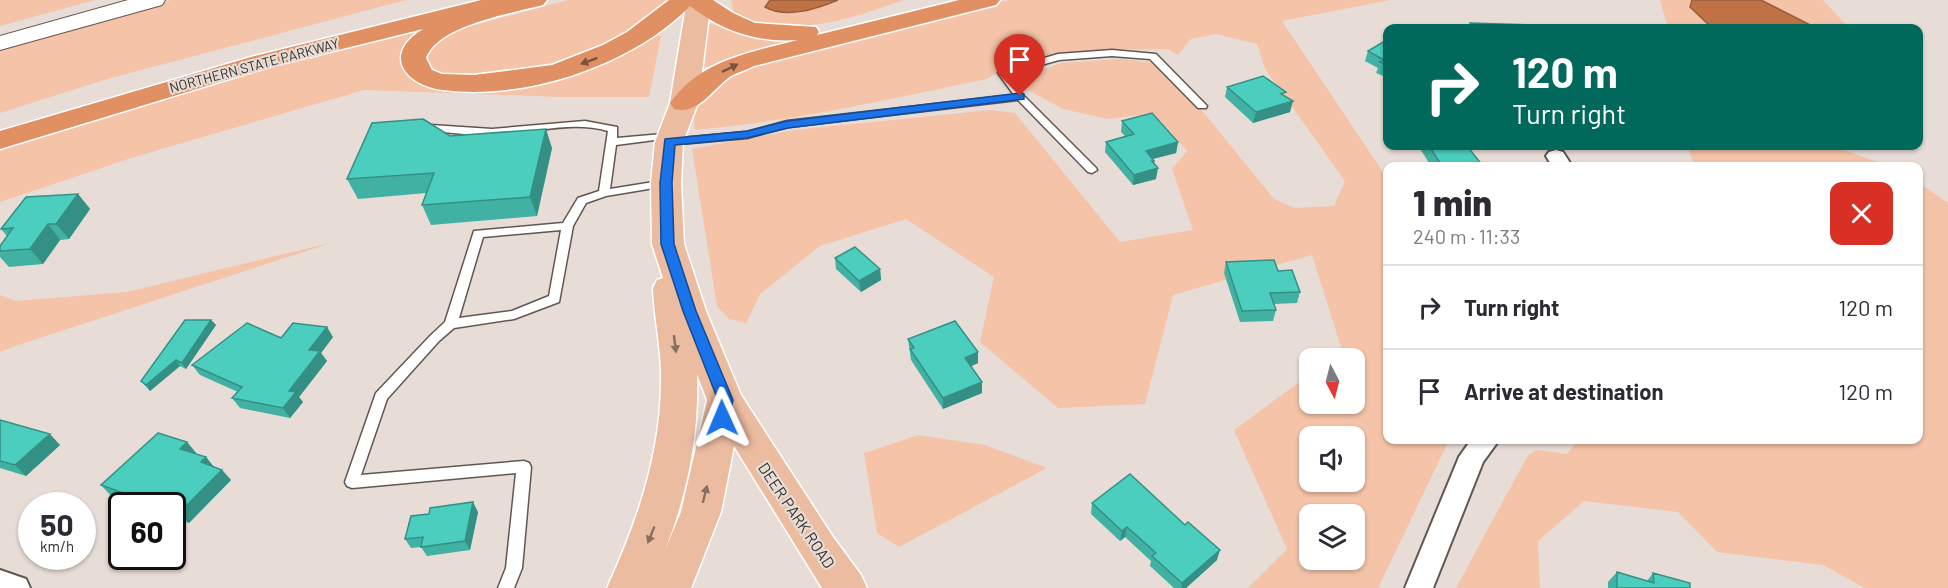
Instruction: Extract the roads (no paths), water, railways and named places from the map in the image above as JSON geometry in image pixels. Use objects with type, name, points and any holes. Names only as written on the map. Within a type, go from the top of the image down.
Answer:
[{"type":"highway","name":"NORTHERN STATE PARKWAY","points":[[0,125],[229,58],[458,0]]},
{"type":"highway","name":"NORTHERN STATE PARKWAY","points":[[0,140],[260,62],[510,0]]},
{"type":"highway","points":[[535,0],[437,31],[416,48],[413,54],[414,66],[425,77],[457,82],[508,80],[553,72],[593,60],[628,44],[690,1],[726,22],[750,30],[777,34],[822,30],[949,0]]},
{"type":"highway","points":[[684,103],[723,70],[745,61],[988,0]]},
{"type":"main road","name":"DEER PARK ROAD","points":[[670,138],[684,103],[690,1]]},
{"type":"main road","name":"DEER PARK ROAD","points":[[690,1],[663,104],[670,138],[666,183],[668,244],[690,311],[725,400],[819,550],[846,588]]},
{"type":"main road","points":[[628,588],[669,486],[677,446],[679,372],[670,304],[668,244]]},
{"type":"main road","points":[[670,588],[701,512],[725,400]]},
{"type":"street","points":[[0,36],[124,0]]},
{"type":"street","points":[[0,44],[154,0]]},
{"type":"street","points":[[1419,588],[1472,457],[1483,444]]},
{"type":"street","points":[[0,583],[16,588]]},
{"type":"lane","points":[[1092,170],[1020,96],[1003,73],[1058,57],[1112,53],[1153,56],[1202,106]]},
{"type":"lane","points":[[611,142],[747,135],[787,124],[1020,96]]},
{"type":"lane","points":[[407,128],[448,127],[490,132],[604,125],[613,129],[604,193]]},
{"type":"lane","points":[[451,324],[514,315],[555,299],[567,226],[582,201],[604,193],[666,183]]},
{"type":"lane","points":[[507,588],[514,567],[524,466],[352,483],[381,397],[435,338],[451,324],[478,234],[567,226]]}]
